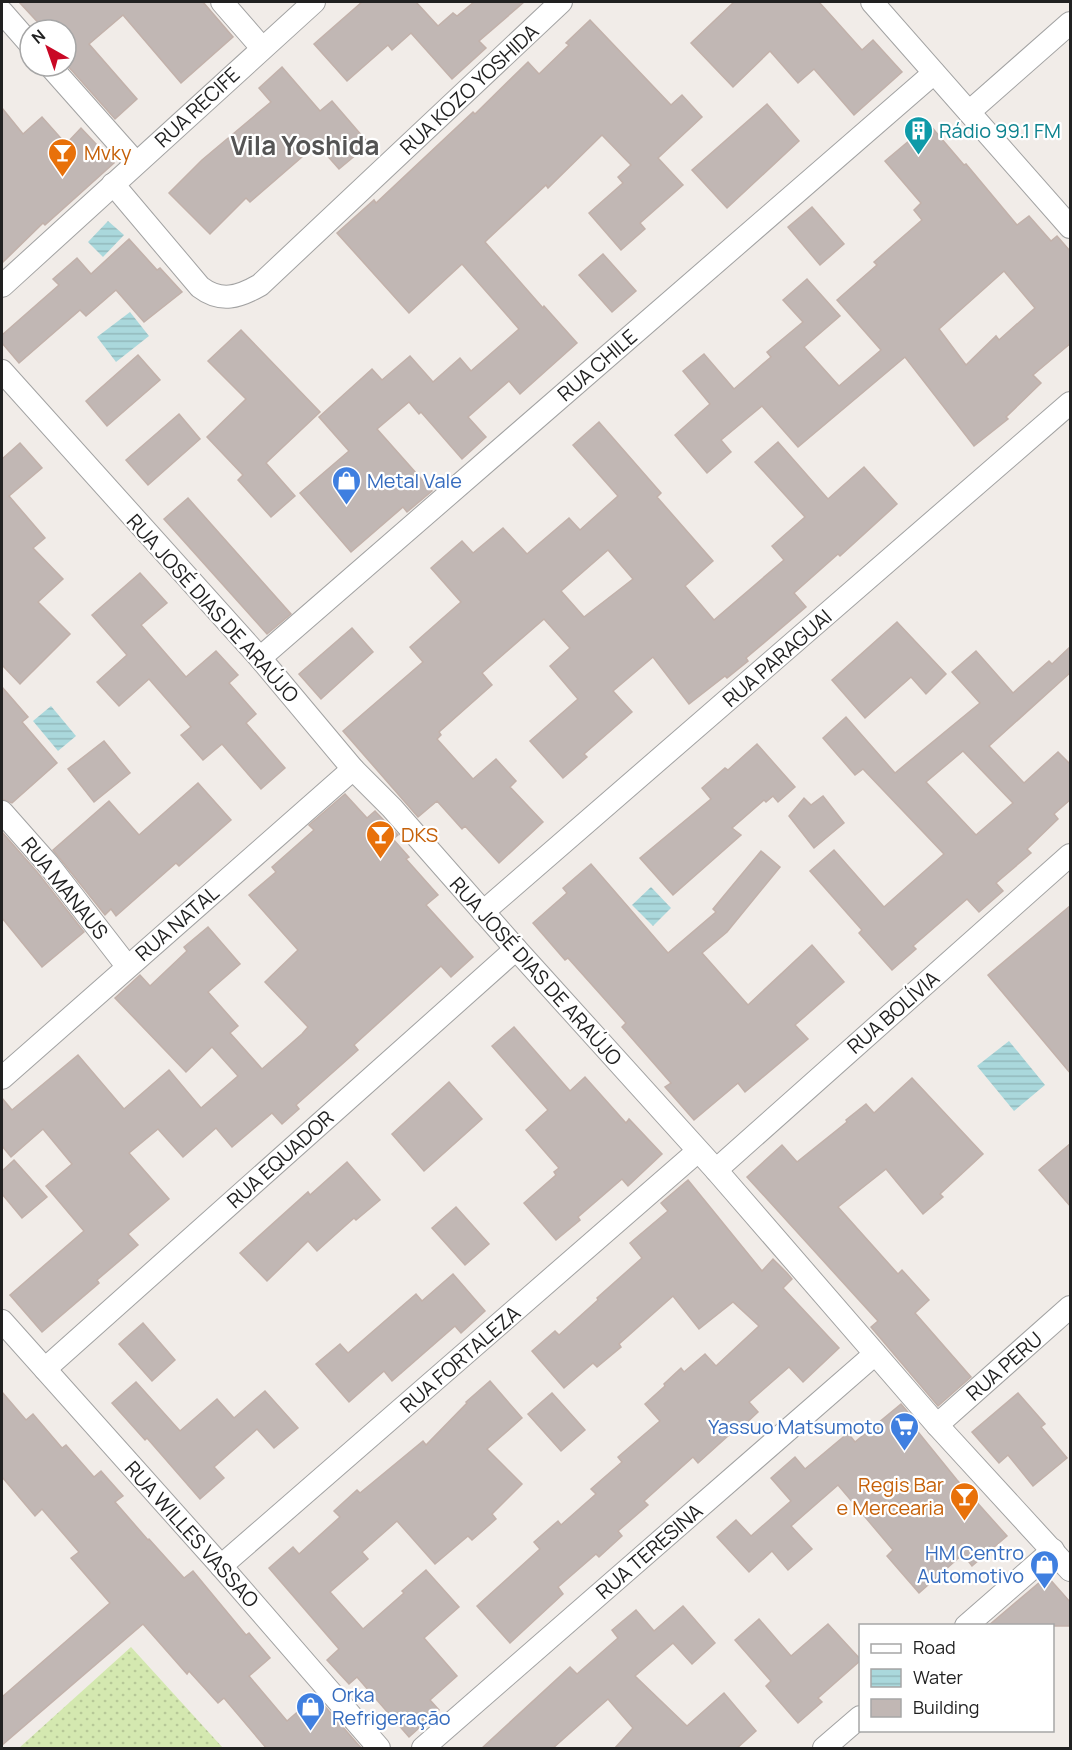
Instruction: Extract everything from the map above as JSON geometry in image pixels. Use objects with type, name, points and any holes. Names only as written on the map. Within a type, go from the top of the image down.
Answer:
[{"type":"street","points":[[222,2],[262,48]]},
{"type":"street","name":"RUA RECIFE","points":[[2,286],[314,2]]},
{"type":"street","name":"RUA KOZO YOSHIDA","points":[[113,184],[200,287],[220,297],[236,297],[245,294],[260,285],[561,2]]},
{"type":"street","points":[[872,2],[1071,227]]},
{"type":"street","points":[[2,12],[18,30]]},
{"type":"street","points":[[969,112],[1071,23]]},
{"type":"street","name":"RUA CHILE","points":[[260,658],[934,73]]},
{"type":"street","points":[[61,78],[136,164]]},
{"type":"street","name":"RUA JOSÉ DIAS DE ARAÚJO","points":[[2,371],[260,658],[354,769],[392,808],[716,1170],[937,1425],[1071,1570]]},
{"type":"street","name":"RUA PARAGUAI","points":[[483,912],[1071,403]]},
{"type":"street","name":"RUA NATAL","points":[[2,1078],[354,769]]},
{"type":"street","name":"RUA MANAUS","points":[[2,812],[48,864],[127,966]]},
{"type":"street","name":"RUA BOLÍVIA","points":[[716,1170],[1071,855]]},
{"type":"street","name":"RUA EQUADOR","points":[[45,1369],[516,949]]},
{"type":"street","name":"RUA FORTALEZA","points":[[221,1566],[698,1151]]},
{"type":"street","name":"RUA PERU","points":[[937,1425],[1071,1307]]},
{"type":"street","name":"RUA WILLES VASSAO","points":[[2,1322],[221,1566],[379,1749]]},
{"type":"street","name":"RUA TERESINA","points":[[423,1749],[875,1354]]},
{"type":"street","points":[[968,1624],[1053,1550]]},
{"type":"street","points":[[824,1749],[859,1719]]},
{"type":"green space","points":[[131,1647],[223,1748],[19,1748]]},
{"type":"water","points":[[108,221],[124,235],[103,257],[88,242]]},
{"type":"water","points":[[130,312],[149,336],[116,362],[97,337]]},
{"type":"water","points":[[51,706],[76,736],[58,751],[33,721]]},
{"type":"water","points":[[651,887],[671,908],[653,926],[632,905]]},
{"type":"water","points":[[1009,1041],[1045,1085],[1014,1111],[977,1066]]},
{"type":"building","points":[[19,2],[203,2],[233,37],[181,83],[123,15],[89,44],[137,99],[115,119],[78,77],[78,18],[34,18]]},
{"type":"building","points":[[362,2],[416,2],[438,26],[453,13],[457,16],[474,2],[524,2],[479,41],[486,48],[452,79],[411,33],[392,50],[388,45],[347,81],[314,44]]},
{"type":"building","points":[[734,2],[819,2],[862,50],[873,40],[902,72],[854,115],[814,69],[798,83],[770,51],[733,87],[691,43]]},
{"type":"building","points":[[590,20],[671,105],[682,95],[702,117],[658,158],[683,185],[640,223],[645,229],[621,250],[589,213],[623,183],[618,177],[631,165],[602,135],[548,188],[546,185],[485,242],[577,343],[520,394],[509,381],[468,417],[486,437],[462,459],[421,412],[419,414],[409,402],[377,429],[432,491],[407,512],[403,507],[351,552],[300,493],[349,451],[319,417],[372,369],[382,380],[410,356],[433,382],[460,358],[471,371],[519,329],[462,264],[409,313],[337,233],[374,200],[376,203],[473,112],[475,114],[528,62],[539,74],[569,45],[566,43]]},
{"type":"building","points":[[282,67],[320,111],[332,101],[369,144],[339,169],[317,144],[250,202],[246,198],[210,234],[169,193],[202,160],[271,102],[259,88]]},
{"type":"building","points":[[767,104],[799,141],[727,208],[692,170]]},
{"type":"building","points":[[2,108],[23,134],[42,117],[66,144],[81,128],[114,163],[45,225],[43,223],[2,263]]},
{"type":"building","points":[[929,124],[1017,225],[1029,216],[1051,241],[1057,236],[1071,252],[1071,343],[1033,375],[1041,383],[1006,417],[1008,419],[974,446],[905,357],[798,447],[762,406],[721,440],[731,452],[707,473],[675,435],[710,404],[683,371],[704,354],[734,389],[771,357],[767,352],[803,322],[783,300],[807,279],[840,316],[804,347],[839,386],[881,350],[837,300],[877,265],[874,262],[922,220],[914,210],[921,203],[885,161]],"holes":[[[1004,271],[1035,308],[999,340],[996,336],[966,365],[939,329]]]},
{"type":"building","points":[[812,207],[844,244],[820,265],[788,227]]},
{"type":"building","points":[[129,239],[157,270],[160,268],[182,292],[144,322],[116,290],[86,316],[80,310],[19,363],[2,343],[2,335],[59,285],[53,279],[77,258],[91,274]]},
{"type":"building","points":[[603,254],[636,291],[612,312],[579,275]]},
{"type":"building","points":[[241,330],[320,412],[266,463],[295,496],[271,517],[238,480],[243,475],[207,437],[246,399],[208,361]]},
{"type":"building","points":[[138,355],[160,380],[107,426],[86,401]]},
{"type":"building","points":[[179,414],[200,439],[148,485],[126,460]]},
{"type":"building","points":[[599,422],[661,493],[657,497],[713,561],[685,586],[714,620],[784,560],[772,546],[805,517],[755,462],[778,442],[828,499],[864,467],[897,504],[840,556],[838,554],[794,593],[806,607],[746,658],[748,661],[689,704],[653,657],[613,691],[632,712],[584,754],[587,757],[563,778],[530,741],[578,699],[550,666],[570,648],[544,619],[482,673],[492,685],[439,732],[441,735],[437,739],[473,779],[496,759],[516,781],[510,787],[543,822],[499,863],[465,826],[462,829],[437,801],[418,817],[343,731],[423,662],[410,647],[461,602],[431,568],[462,541],[473,553],[503,528],[527,554],[569,518],[580,530],[618,496],[573,445]],"holes":[[[608,550],[633,579],[584,617],[561,591]]]},
{"type":"building","points":[[20,443],[42,468],[9,496],[45,538],[33,548],[63,579],[38,602],[70,634],[20,684],[2,665],[2,459]]},
{"type":"building","points":[[188,498],[291,614],[267,634],[164,519]]},
{"type":"building","points":[[140,573],[167,603],[141,625],[186,677],[216,651],[238,675],[229,683],[256,714],[246,723],[285,768],[261,789],[222,744],[203,760],[181,735],[191,727],[149,679],[119,706],[97,682],[127,655],[92,615]]},
{"type":"building","points":[[897,622],[946,674],[926,694],[911,677],[865,718],[832,680]]},
{"type":"building","points":[[352,628],[373,652],[321,699],[299,674]]},
{"type":"building","points":[[1071,646],[1071,672],[989,746],[1024,783],[1058,752],[1071,765],[1071,799],[1054,814],[1058,819],[1027,849],[1031,853],[996,883],[1003,891],[979,912],[967,899],[913,946],[916,949],[892,970],[859,933],[862,930],[810,871],[834,850],[884,907],[944,854],[863,769],[855,775],[823,738],[846,717],[895,773],[980,703],[952,672],[976,651],[1013,693],[1049,661],[1052,664]],"holes":[[[963,751],[1013,803],[976,835],[926,782]]]},
{"type":"building","points":[[2,687],[28,717],[22,722],[57,763],[12,803],[2,799]]},
{"type":"building","points":[[104,741],[130,773],[94,802],[68,769]]},
{"type":"building","points":[[757,744],[795,787],[778,802],[773,796],[766,802],[764,800],[732,828],[741,835],[673,895],[640,858],[711,799],[702,788],[725,768],[728,770]]},
{"type":"building","points":[[198,783],[231,820],[179,866],[176,863],[116,916],[111,909],[105,915],[53,850],[109,801],[139,835]]},
{"type":"building","points":[[345,794],[367,818],[375,811],[398,835],[393,839],[409,857],[406,859],[438,895],[426,905],[473,957],[451,977],[441,966],[354,1045],[358,1050],[296,1105],[299,1109],[282,1124],[272,1113],[232,1147],[216,1128],[183,1157],[158,1129],[129,1153],[169,1199],[128,1234],[138,1245],[97,1280],[99,1283],[42,1332],[10,1295],[84,1231],[46,1186],[72,1164],[43,1129],[11,1157],[2,1146],[2,1098],[12,1110],[78,1055],[124,1109],[169,1070],[201,1108],[238,1076],[212,1047],[186,1072],[115,998],[140,975],[150,986],[187,951],[184,947],[208,927],[240,964],[208,992],[238,1026],[230,1033],[262,1069],[302,1034],[308,1027],[265,982],[298,950],[249,895],[276,872],[272,867],[314,830],[309,825]]},
{"type":"building","points":[[823,796],[844,823],[814,848],[789,816],[804,798],[811,805]]},
{"type":"building","points":[[2,832],[38,873],[84,932],[42,967],[2,918]]},
{"type":"building","points":[[761,851],[780,867],[727,932],[702,953],[748,1005],[812,945],[844,982],[795,1025],[808,1039],[745,1092],[738,1083],[694,1120],[665,1087],[671,1083],[622,1027],[626,1023],[533,923],[567,893],[563,888],[591,864],[668,953],[716,912],[713,909]]},
{"type":"building","points":[[1071,905],[1071,1074],[988,975]]},
{"type":"building","points":[[514,1027],[570,1091],[585,1077],[626,1123],[629,1119],[662,1154],[628,1186],[622,1179],[578,1217],[580,1220],[556,1240],[524,1203],[556,1175],[554,1172],[559,1168],[526,1130],[548,1110],[492,1046]]},
{"type":"building","points":[[912,1078],[983,1154],[940,1194],[943,1197],[923,1214],[886,1169],[838,1207],[898,1274],[902,1270],[929,1300],[915,1313],[971,1377],[938,1406],[871,1327],[878,1321],[747,1177],[782,1145],[797,1162],[866,1104],[874,1113]]},
{"type":"building","points":[[449,1082],[482,1119],[424,1171],[392,1134]]},
{"type":"building","points":[[1071,1143],[1071,1207],[1039,1170]]},
{"type":"building","points":[[14,1160],[47,1197],[22,1218],[2,1194],[2,1171]]},
{"type":"building","points":[[347,1162],[380,1200],[356,1220],[354,1218],[317,1251],[308,1241],[267,1281],[240,1253],[308,1192],[310,1195]]},
{"type":"building","points":[[688,1180],[762,1271],[773,1259],[787,1273],[792,1279],[783,1288],[839,1348],[803,1382],[789,1367],[749,1402],[758,1412],[698,1463],[693,1457],[644,1501],[648,1505],[618,1531],[622,1536],[599,1557],[596,1554],[558,1587],[563,1594],[510,1643],[477,1606],[540,1549],[534,1542],[558,1521],[561,1525],[596,1494],[591,1489],[622,1462],[618,1457],[660,1421],[645,1404],[665,1386],[664,1384],[681,1368],[684,1372],[705,1354],[716,1366],[759,1326],[733,1302],[699,1329],[673,1296],[619,1344],[621,1347],[597,1367],[593,1363],[564,1388],[532,1351],[555,1331],[559,1335],[642,1258],[630,1243],[668,1211],[661,1203]]},
{"type":"building","points":[[456,1207],[489,1244],[465,1265],[432,1228]]},
{"type":"building","points":[[453,1274],[485,1311],[461,1333],[455,1326],[392,1381],[384,1371],[349,1402],[316,1364],[340,1344],[348,1353],[416,1294],[422,1301]]},
{"type":"building","points":[[143,1323],[175,1360],[152,1381],[119,1344]]},
{"type":"building","points":[[490,1381],[522,1418],[487,1449],[522,1484],[492,1514],[496,1519],[472,1540],[468,1536],[435,1564],[397,1521],[362,1552],[368,1559],[330,1592],[363,1629],[426,1570],[459,1607],[424,1638],[457,1676],[430,1700],[439,1710],[409,1737],[357,1677],[349,1684],[327,1660],[339,1649],[269,1568],[293,1547],[299,1554],[340,1517],[334,1511],[357,1490],[360,1493],[423,1441],[426,1445],[466,1402]]},
{"type":"building","points":[[136,1382],[180,1431],[217,1399],[234,1418],[265,1391],[298,1428],[274,1448],[257,1429],[214,1467],[224,1478],[200,1499],[147,1438],[145,1440],[112,1403]]},
{"type":"building","points":[[2,1392],[26,1420],[33,1414],[62,1448],[66,1445],[94,1477],[101,1471],[123,1496],[115,1502],[148,1540],[184,1578],[193,1571],[246,1635],[249,1633],[270,1658],[249,1676],[287,1721],[316,1696],[362,1749],[267,1749],[224,1698],[218,1703],[189,1671],[187,1674],[143,1624],[2,1745],[2,1697],[110,1603],[71,1558],[79,1552],[42,1509],[35,1516],[2,1477]]},
{"type":"building","points":[[552,1393],[585,1430],[561,1451],[528,1414]]},
{"type":"building","points":[[1018,1393],[1045,1424],[1041,1427],[1067,1458],[1033,1486],[1008,1455],[999,1463],[972,1432]]},
{"type":"building","points":[[901,1404],[918,1424],[914,1427],[1007,1536],[972,1566],[963,1554],[919,1593],[887,1556],[893,1550],[838,1485],[791,1526],[812,1549],[788,1570],[772,1551],[749,1572],[717,1537],[736,1520],[751,1536],[791,1501],[771,1478],[795,1457],[805,1469],[848,1433],[855,1442]]},
{"type":"building","name":"HM Centro Automotivo","points":[[1047,1576],[1071,1603],[1071,1626],[990,1624]]},
{"type":"building","points":[[683,1606],[715,1643],[692,1664],[673,1643],[635,1676],[687,1726],[724,1693],[756,1731],[736,1749],[614,1749],[633,1728],[608,1699],[552,1749],[481,1749],[570,1667],[577,1674],[618,1638],[612,1630],[636,1610],[654,1631]]},
{"type":"building","points":[[759,1619],[791,1656],[828,1624],[859,1658],[859,1662],[818,1698],[822,1702],[798,1723],[766,1686],[771,1681],[735,1640]]},
{"type":"place","name":"Rádio 99.1 FM","points":[[918,156]]},
{"type":"place","name":"Mvky","points":[[63,178]]},
{"type":"place","name":"Metal Vale","points":[[346,506]]},
{"type":"place","name":"DKS","points":[[380,860]]},
{"type":"place","name":"Yassuo Matsumoto","points":[[905,1452]]},
{"type":"place","name":"Regis Bar e Mercearia","points":[[965,1522]]},
{"type":"place","name":"HM Centro Automotivo","points":[[1045,1590]]},
{"type":"place","name":"Orka Refrigeração","points":[[311,1732]]},
{"type":"district","name":"Vila Yoshida","points":[[305,145]]}]
